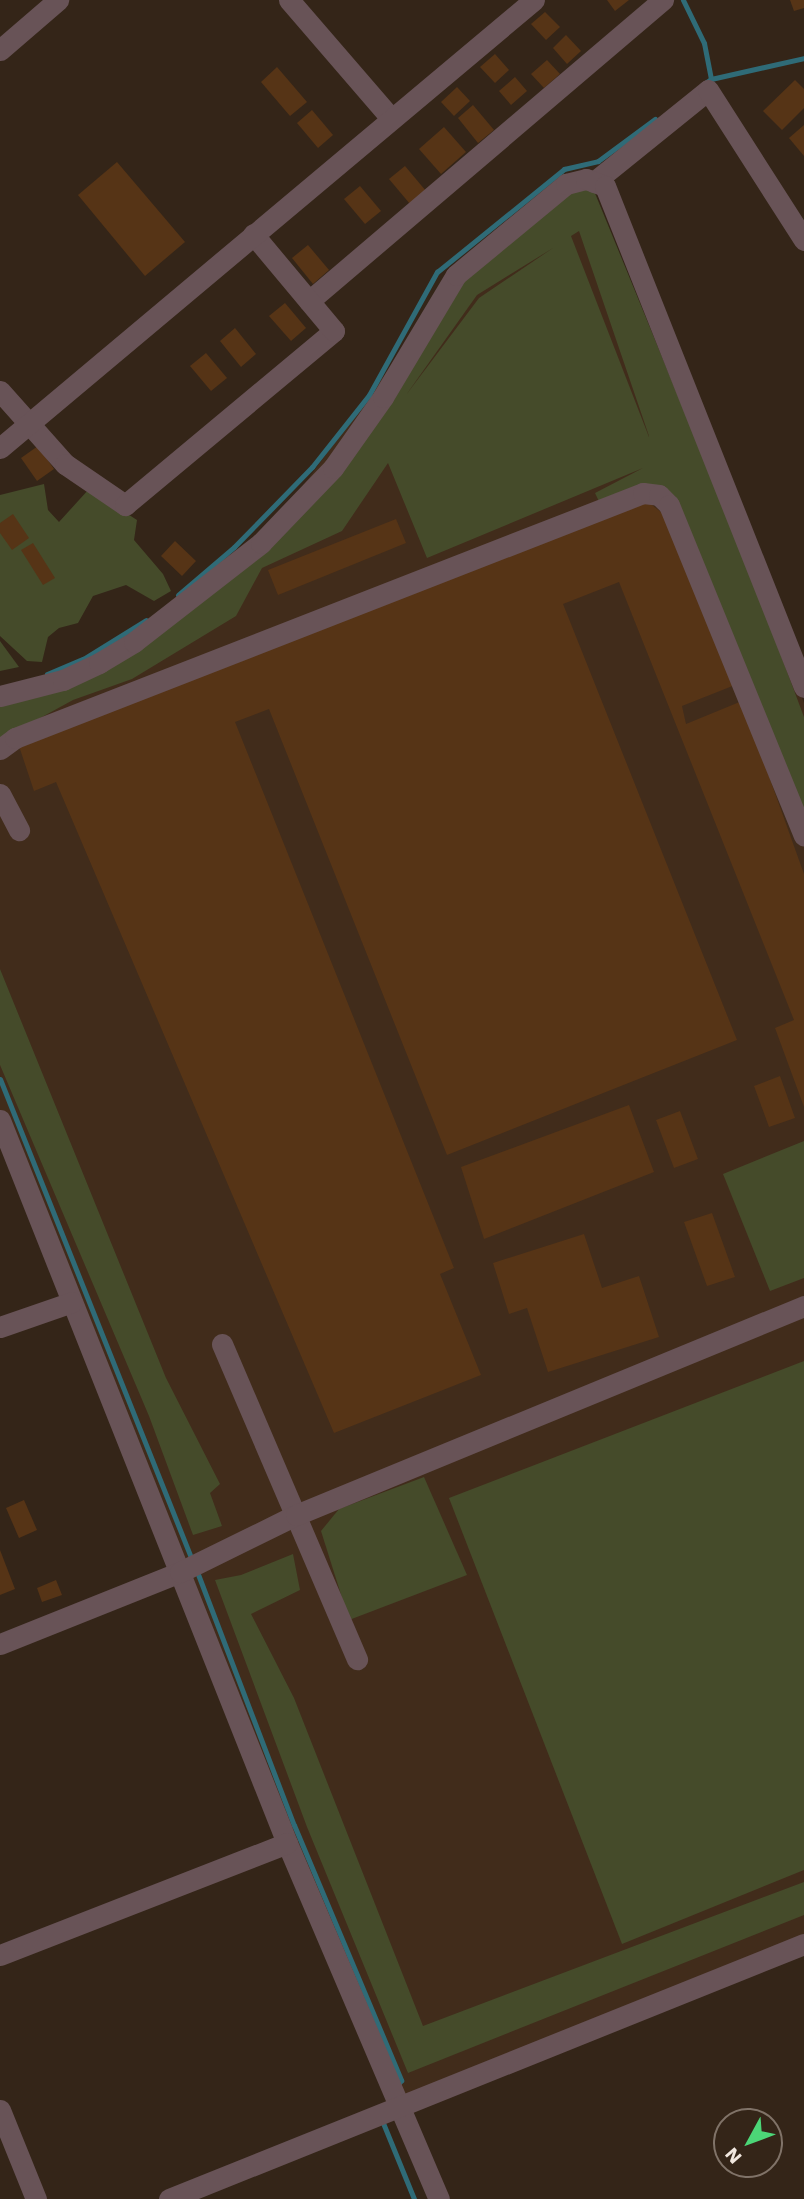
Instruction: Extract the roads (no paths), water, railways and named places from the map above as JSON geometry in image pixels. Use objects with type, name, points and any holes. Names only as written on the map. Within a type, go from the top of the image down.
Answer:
[{"type":"street","points":[[0,50],[58,0]]},
{"type":"street","points":[[289,0],[391,118]]},
{"type":"street","points":[[0,448],[534,0]]},
{"type":"street","points":[[309,301],[663,0]]},
{"type":"street","points":[[594,182],[708,90],[804,240]]},
{"type":"street","points":[[0,696],[63,680],[99,663],[134,642],[261,543],[333,468],[383,397],[456,275],[566,184],[586,179],[605,187],[804,687]]},
{"type":"street","points":[[0,391],[65,464],[125,505],[334,331],[253,234]]},
{"type":"street","points":[[0,749],[15,738],[643,493],[659,495],[668,505],[804,836]]},
{"type":"street","points":[[0,793],[19,830]]},
{"type":"street","points":[[0,1120],[287,1843],[439,2199]]},
{"type":"street","points":[[0,1327],[72,1302]]},
{"type":"street","points":[[0,1644],[180,1572],[296,1515],[804,1306]]},
{"type":"street","points":[[222,1344],[357,1659]]},
{"type":"street","points":[[0,1955],[287,1843]]},
{"type":"street","points":[[169,2199],[398,2104],[804,1944]]},
{"type":"street","points":[[0,2110],[36,2199]]},
{"type":"waterway","points":[[683,0],[704,43],[711,79]]},
{"type":"waterway","points":[[705,83],[711,79],[804,58]]},
{"type":"waterway","points":[[178,595],[234,547],[312,467],[369,395],[437,272],[564,169],[598,161],[655,119]]},
{"type":"waterway","points":[[47,674],[83,659],[146,620]]},
{"type":"waterway","points":[[0,1079],[192,1560]]},
{"type":"waterway","points":[[196,1569],[294,1825],[401,2080],[397,2086]]},
{"type":"waterway","points":[[381,2118],[414,2199]]}]
